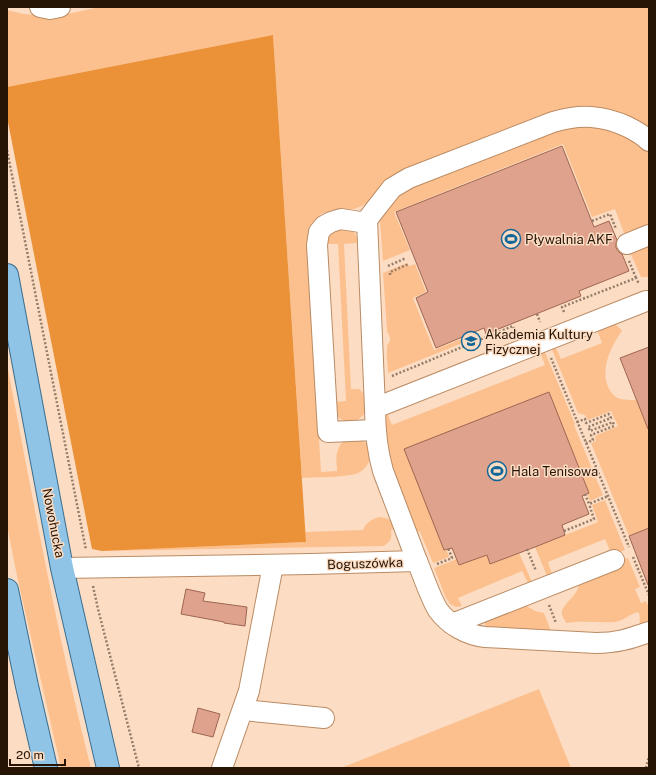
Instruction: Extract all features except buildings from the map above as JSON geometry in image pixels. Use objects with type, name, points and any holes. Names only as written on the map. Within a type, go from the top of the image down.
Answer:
[{"type":"main road","name":"Nowohucka","points":[[7,276],[62,568],[108,768]]},
{"type":"main road","points":[[7,590],[46,768]]},
{"type":"lane","points":[[40,7],[50,9],[60,7]]},
{"type":"lane","points":[[375,430],[328,432],[317,245],[319,232],[324,226],[341,219],[360,222],[367,220],[392,188],[409,178],[553,122],[567,118],[581,116],[604,118],[635,130],[649,141]]},
{"type":"lane","points":[[367,220],[375,430],[379,458],[383,471],[424,564]]},
{"type":"lane","points":[[627,244],[649,235]]},
{"type":"lane","points":[[375,408],[649,301]]},
{"type":"lane","points":[[452,624],[614,560]]},
{"type":"lane","name":"Boguszówka","points":[[62,568],[424,564],[434,603],[439,611],[452,624],[468,634],[485,637],[606,643],[627,640],[649,632]]},
{"type":"lane","points":[[222,768],[250,691],[273,565]]},
{"type":"lane","points":[[243,710],[324,718]]},
{"type":"path","points":[[7,150],[89,568],[98,609],[139,768]]},
{"type":"path","points":[[592,221],[610,214],[613,219]]},
{"type":"path","points":[[385,267],[406,258]]},
{"type":"path","points":[[390,280],[390,272],[408,264]]},
{"type":"path","points":[[630,264],[636,278]]},
{"type":"path","points":[[386,378],[513,326],[519,338]]},
{"type":"path","points":[[544,342],[649,595]]},
{"type":"path","points":[[577,422],[585,419],[586,423],[609,414],[611,418],[588,428],[590,431],[613,422],[614,426],[591,435],[593,440],[586,443]]},
{"type":"path","points":[[564,531],[594,519],[585,494]]},
{"type":"path","points":[[589,504],[608,496]]},
{"type":"path","points":[[424,564],[452,558],[448,548]]},
{"type":"path","points":[[646,768],[649,756]]},
{"type":"shaded area","points":[[100,7],[649,7],[649,128],[583,108],[559,109],[538,116],[400,172],[370,201],[362,206],[354,209],[332,210],[321,214],[315,220],[310,229],[307,240],[321,472],[337,471],[337,452],[342,443],[346,440],[358,439],[366,443],[370,450],[370,459],[363,470],[355,474],[302,478],[273,35],[7,87],[7,10],[24,14],[53,17]]},
{"type":"shaded area","points":[[273,35],[306,542],[102,551],[92,549],[7,117],[7,87]]},
{"type":"shaded area","points":[[573,124],[609,129],[641,144],[649,152],[649,224],[624,233],[615,209],[592,217],[563,144],[394,212],[410,250],[383,261],[380,221],[391,203],[408,187]]},
{"type":"shaded area","points":[[335,228],[353,231],[358,242],[344,244],[351,389],[359,389],[365,395],[366,411],[360,418],[353,422],[345,421],[337,416],[335,402],[346,401],[338,244],[325,244],[328,234]]},
{"type":"shaded area","points":[[649,244],[649,277],[641,277],[630,252]]},
{"type":"shaded area","points":[[407,263],[409,266],[415,264],[426,292],[413,298],[434,350],[474,334],[475,338],[388,373],[387,346],[390,338],[387,331],[383,273]]},
{"type":"shaded area","points":[[611,323],[622,331],[613,345],[607,361],[607,385],[617,398],[637,400],[649,431],[649,528],[629,536],[591,443],[596,441],[595,436],[618,426],[611,411],[588,420],[585,415],[578,413],[551,347],[555,346],[561,359],[602,343],[597,330]]},
{"type":"shaded area","points":[[544,350],[603,495],[590,501],[587,493],[589,492],[549,392],[453,430],[444,550],[446,549],[449,557],[433,563],[420,532],[415,531],[387,452],[385,415],[387,413],[392,425],[545,365],[540,352]]},
{"type":"shaded area","points":[[7,364],[56,617],[91,768],[61,768],[17,576],[7,526]]},
{"type":"shaded area","points":[[605,500],[625,550],[612,555],[605,539],[548,562],[552,574],[547,576],[535,547],[598,522],[592,505]]},
{"type":"shaded area","points":[[381,517],[390,520],[396,528],[391,530],[390,540],[384,546],[102,551],[306,542],[305,532],[363,530],[370,521]]},
{"type":"shaded area","points":[[519,553],[532,582],[528,583],[522,571],[458,598],[462,606],[456,607],[450,604],[446,598],[434,568],[457,559],[460,565],[487,555],[491,564]]},
{"type":"shaded area","points":[[628,558],[640,587],[635,589],[641,603],[646,601],[649,608],[649,621],[640,624],[638,612],[615,622],[566,623],[562,615],[562,611],[576,592],[579,583],[616,562]]},
{"type":"shaded area","points":[[525,605],[535,611],[544,613],[551,631],[486,628],[484,620]]},
{"type":"shaded area","points":[[539,689],[571,768],[341,768]]},
{"type":"place","name":"Pływalnia AKF","points":[[511,239]]},
{"type":"place","name":"Akademia Kultury Fizycznej","points":[[471,341]]},
{"type":"place","name":"Hala Tenisowa","points":[[497,471]]}]
